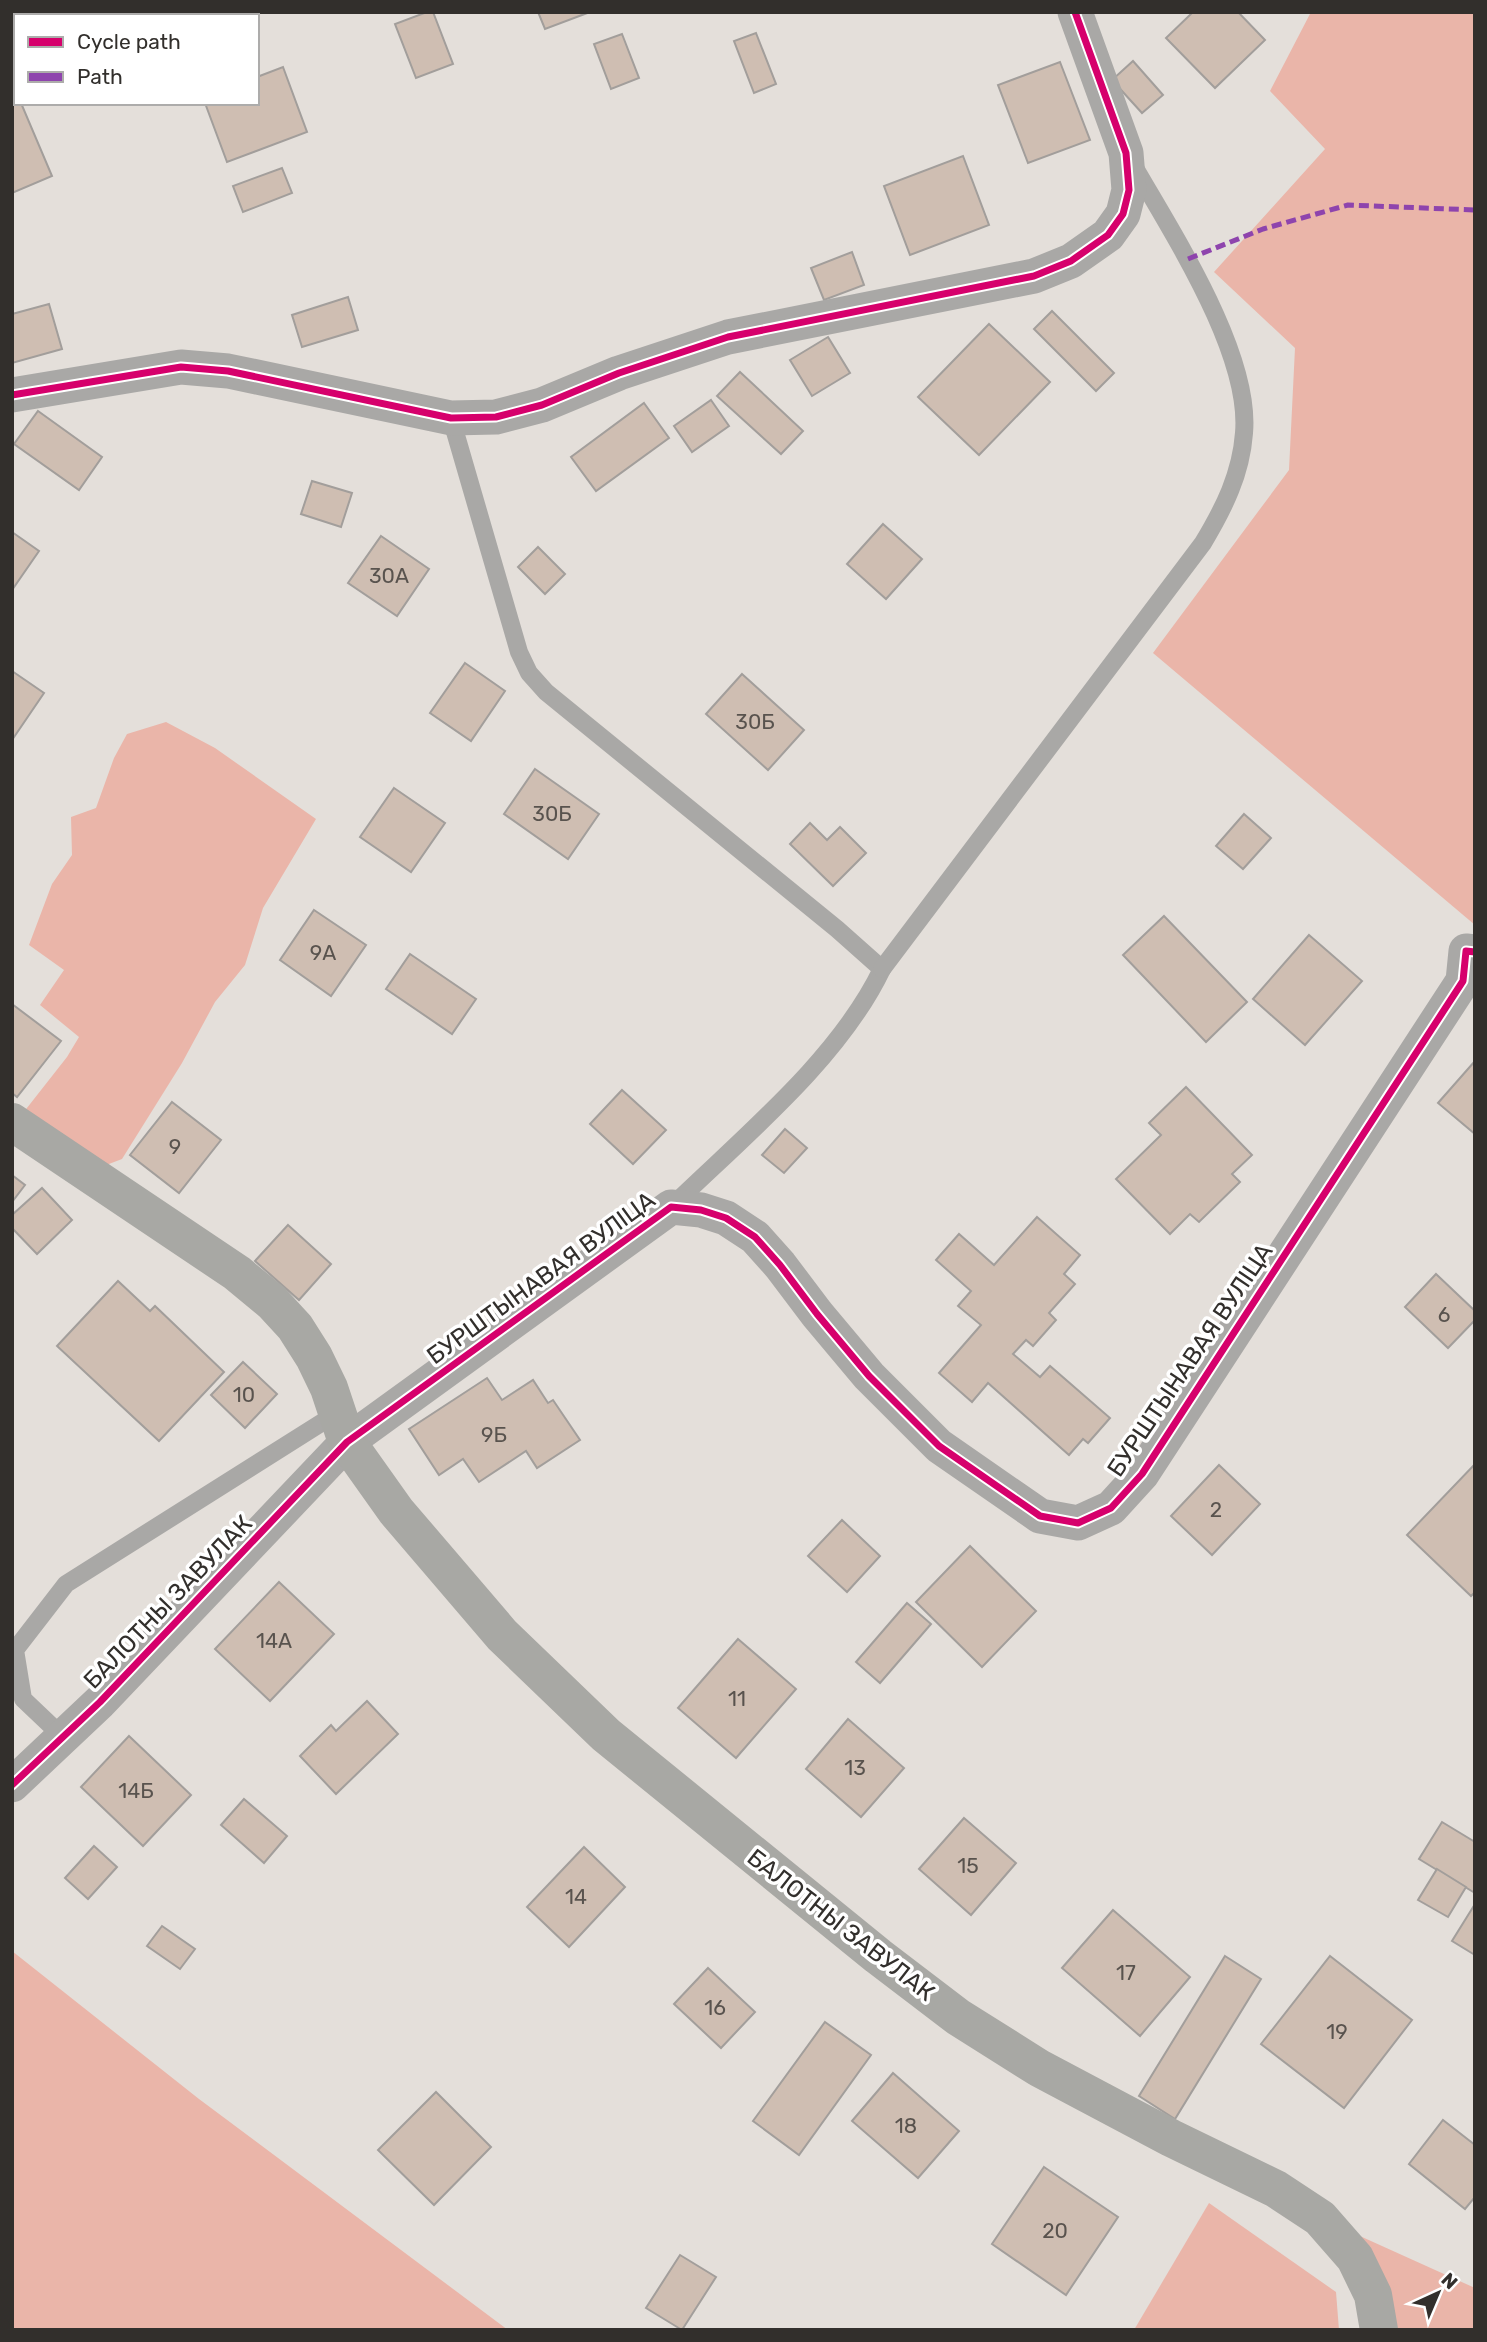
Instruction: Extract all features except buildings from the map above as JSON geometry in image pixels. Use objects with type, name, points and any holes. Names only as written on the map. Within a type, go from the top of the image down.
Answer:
[{"type":"main road","name":"БАЛОТНЫ ЗАВУЛАК","points":[[12,1122],[237,1273],[272,1302],[295,1327],[314,1357],[329,1388],[342,1428],[396,1511],[502,1635],[606,1734],[878,1956],[958,2017],[1039,2067],[1171,2138],[1276,2189],[1320,2218],[1355,2258],[1373,2295],[1379,2330]]},
{"type":"street","points":[[12,396],[181,367],[228,371],[451,418],[496,416],[542,405],[619,373],[727,337],[1034,276],[1070,261],[1108,234],[1123,214],[1129,190],[1126,153],[1075,12]]},
{"type":"street","name":"БУРШТЫНАВАЯ ВУЛІЦА","points":[[342,1428],[671,1207],[701,1210],[726,1218],[755,1237],[869,1376],[939,1446],[1040,1516],[1078,1524],[1111,1508],[1142,1474],[1464,993],[1466,951],[1475,952]]},
{"type":"street","name":"БАЛОТНЫ ЗАВУЛАК","points":[[12,1785],[100,1702],[342,1428]]},
{"type":"lane","points":[[671,1207],[808,1073],[869,995],[882,969],[1203,543],[1227,503],[1239,469],[1245,432],[1242,392],[1233,359],[1188,260],[1126,153]]},
{"type":"lane","points":[[451,418],[519,652],[529,673],[546,692],[837,929],[882,969]]},
{"type":"lane","points":[[63,1737],[23,1699],[15,1650],[66,1584],[342,1428]]},
{"type":"shaded area","points":[[1311,12],[1475,12],[1475,925],[1153,653],[1289,470],[1295,348],[1214,272],[1325,149],[1270,91]]},
{"type":"shaded area","points":[[166,722],[215,748],[316,819],[263,908],[245,965],[215,1002],[182,1063],[122,1159],[101,1167],[23,1113],[67,1057],[79,1037],[40,1005],[64,970],[29,945],[52,884],[72,855],[71,817],[96,808],[114,758],[127,734]]},
{"type":"shaded area","points":[[12,1951],[199,2099],[508,2330],[12,2330]]},
{"type":"shaded area","points":[[1209,2203],[1336,2292],[1339,2330],[1134,2330]]},
{"type":"shaded area","points":[[1320,2218],[1475,2288],[1475,2330],[1379,2330]]},
{"type":"marked path","points":[[1188,259],[1263,229],[1348,205],[1475,210]]},
{"type":"cycle path","points":[[12,395],[181,367],[228,371],[451,418],[496,417],[542,405],[619,373],[728,337],[1034,276],[1071,261],[1108,235],[1123,214],[1129,190],[1126,153],[1075,12]]},
{"type":"cycle path","points":[[12,1785],[100,1702],[347,1442],[671,1207],[701,1210],[726,1218],[755,1237],[869,1376],[939,1446],[1040,1516],[1078,1523],[1111,1508],[1142,1474],[1463,981],[1466,951],[1475,952]]}]
